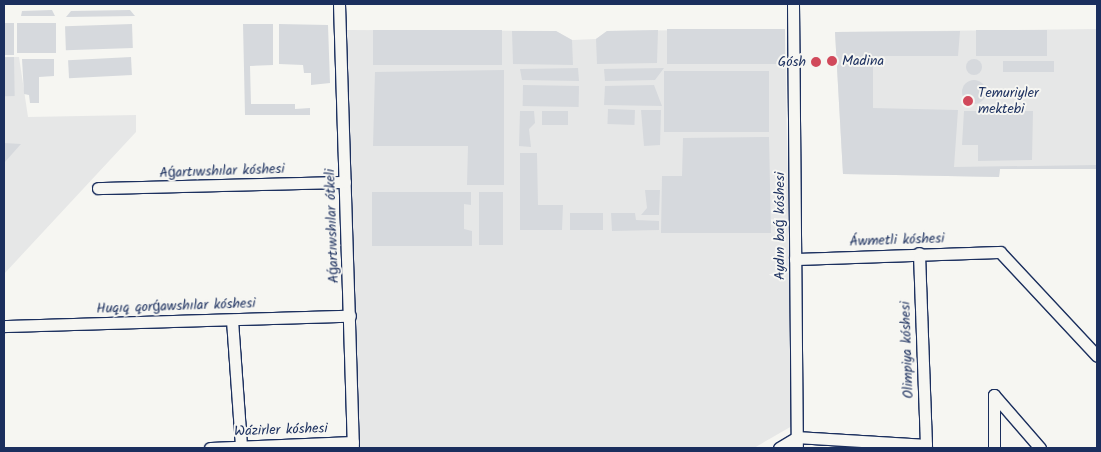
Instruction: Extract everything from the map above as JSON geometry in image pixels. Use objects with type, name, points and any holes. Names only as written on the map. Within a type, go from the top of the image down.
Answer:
[{"type":"street","name":"Aǵartıwshılar ótkeli","points":[[339,4],[353,445]]},
{"type":"street","name":"Aydın baǵ kóshesi","points":[[793,4],[797,443]]},
{"type":"street","name":"Aǵartıwshılar kóshesi","points":[[98,188],[346,182]]},
{"type":"street","name":"Áwmetli kóshesi","points":[[795,259],[919,253],[1000,252],[1097,356]]},
{"type":"street","name":"Olimpiya kóshesi","points":[[797,443],[926,445],[919,253]]},
{"type":"street","name":"Huqıq qorǵawshılar kóshesi","points":[[4,326],[350,316]]},
{"type":"street","points":[[232,320],[241,447]]},
{"type":"street","points":[[994,448],[994,395],[1040,448]]},
{"type":"street","points":[[779,448],[797,443]]},
{"type":"street","name":"Wázirler kóshesi","points":[[210,448],[353,445]]},
{"type":"shaded area","points":[[52,10],[55,16],[21,16],[22,11]]},
{"type":"shaded area","points":[[130,10],[135,16],[66,17],[71,11]]},
{"type":"shaded area","points":[[4,23],[14,23],[14,55],[4,55]]},
{"type":"shaded area","points":[[17,23],[56,23],[56,53],[17,53]]},
{"type":"shaded area","points":[[132,24],[133,48],[66,50],[65,26]]},
{"type":"shaded area","points":[[243,24],[273,24],[273,65],[250,66],[251,104],[295,104],[295,109],[310,108],[310,115],[245,115]]},
{"type":"shaded area","points":[[279,24],[328,25],[330,83],[311,85],[311,73],[304,73],[303,65],[279,64]]},
{"type":"shaded area","points":[[667,29],[785,29],[785,64],[667,64]]},
{"type":"shaded area","points":[[785,29],[792,426],[754,448],[360,448],[347,30],[556,31],[572,40],[596,39],[607,31]]},
{"type":"shaded area","name":"Temuriyler mektebi","points":[[1097,29],[1097,169],[1000,169],[999,177],[843,174],[835,32]]},
{"type":"shaded area","points":[[373,30],[502,30],[502,65],[373,65]]},
{"type":"shaded area","points":[[658,30],[657,63],[597,64],[596,39],[607,31]]},
{"type":"shaded area","points":[[976,30],[1047,30],[1047,56],[976,56]]},
{"type":"shaded area","points":[[512,31],[556,31],[572,40],[573,65],[513,64]]},
{"type":"shaded area","points":[[960,31],[958,56],[873,56],[873,108],[958,110],[954,167],[1097,165],[1097,169],[1000,169],[999,177],[843,174],[835,32]]},
{"type":"shaded area","points":[[4,57],[19,57],[28,117],[136,115],[136,132],[4,274]]},
{"type":"shaded area","points":[[4,57],[14,57],[15,96],[5,96]]},
{"type":"shaded area","points":[[131,57],[132,75],[69,78],[68,60]]},
{"type":"shaded area","points":[[22,59],[54,59],[54,76],[39,77],[39,103],[30,103],[29,95],[24,94]]},
{"type":"shaded area","points":[[971,59],[977,59],[982,64],[980,73],[971,75],[966,70],[966,64]]},
{"type":"shaded area","points":[[1003,61],[1054,61],[1054,72],[1003,72]]},
{"type":"shaded area","points":[[578,68],[579,81],[522,80],[520,69]]},
{"type":"shaded area","points":[[664,68],[655,80],[605,81],[604,69]]},
{"type":"shaded area","points":[[504,70],[504,185],[467,185],[468,146],[373,146],[375,72]]},
{"type":"shaded area","points":[[664,71],[769,71],[769,132],[664,132]]},
{"type":"shaded area","points":[[974,80],[983,83],[986,92],[983,101],[974,104],[965,101],[962,92],[965,83]]},
{"type":"shaded area","points":[[523,85],[579,86],[579,107],[523,106]]},
{"type":"shaded area","points":[[654,85],[662,106],[604,105],[605,86]]},
{"type":"shaded area","points":[[608,109],[635,110],[634,125],[607,124]]},
{"type":"shaded area","points":[[641,110],[661,110],[660,145],[644,146]]},
{"type":"shaded area","points":[[520,111],[534,111],[535,123],[529,129],[531,147],[519,146]]},
{"type":"shaded area","points":[[542,111],[568,111],[568,125],[542,125]]},
{"type":"shaded area","points":[[964,111],[1033,111],[1032,160],[978,161],[978,145],[962,145]]},
{"type":"shaded area","points":[[769,137],[771,233],[661,233],[662,176],[682,176],[683,138]]},
{"type":"shaded area","points":[[4,143],[21,144],[4,163]]},
{"type":"shaded area","points":[[520,153],[537,153],[538,205],[563,205],[562,230],[520,230]]},
{"type":"shaded area","points":[[645,190],[660,190],[659,215],[641,215],[647,208]]},
{"type":"shaded area","points":[[372,192],[471,192],[471,205],[464,204],[464,229],[472,231],[472,246],[372,246]]},
{"type":"shaded area","points":[[479,192],[503,192],[503,245],[479,245]]},
{"type":"shaded area","points":[[570,213],[603,213],[603,230],[570,230]]},
{"type":"shaded area","points":[[611,213],[635,213],[636,220],[659,221],[659,230],[612,231]]},
{"type":"place","name":"Madina","points":[[832,61]]},
{"type":"place","name":"Gósh","points":[[816,62]]},
{"type":"place","name":"Temuriyler mektebi","points":[[968,101]]}]
